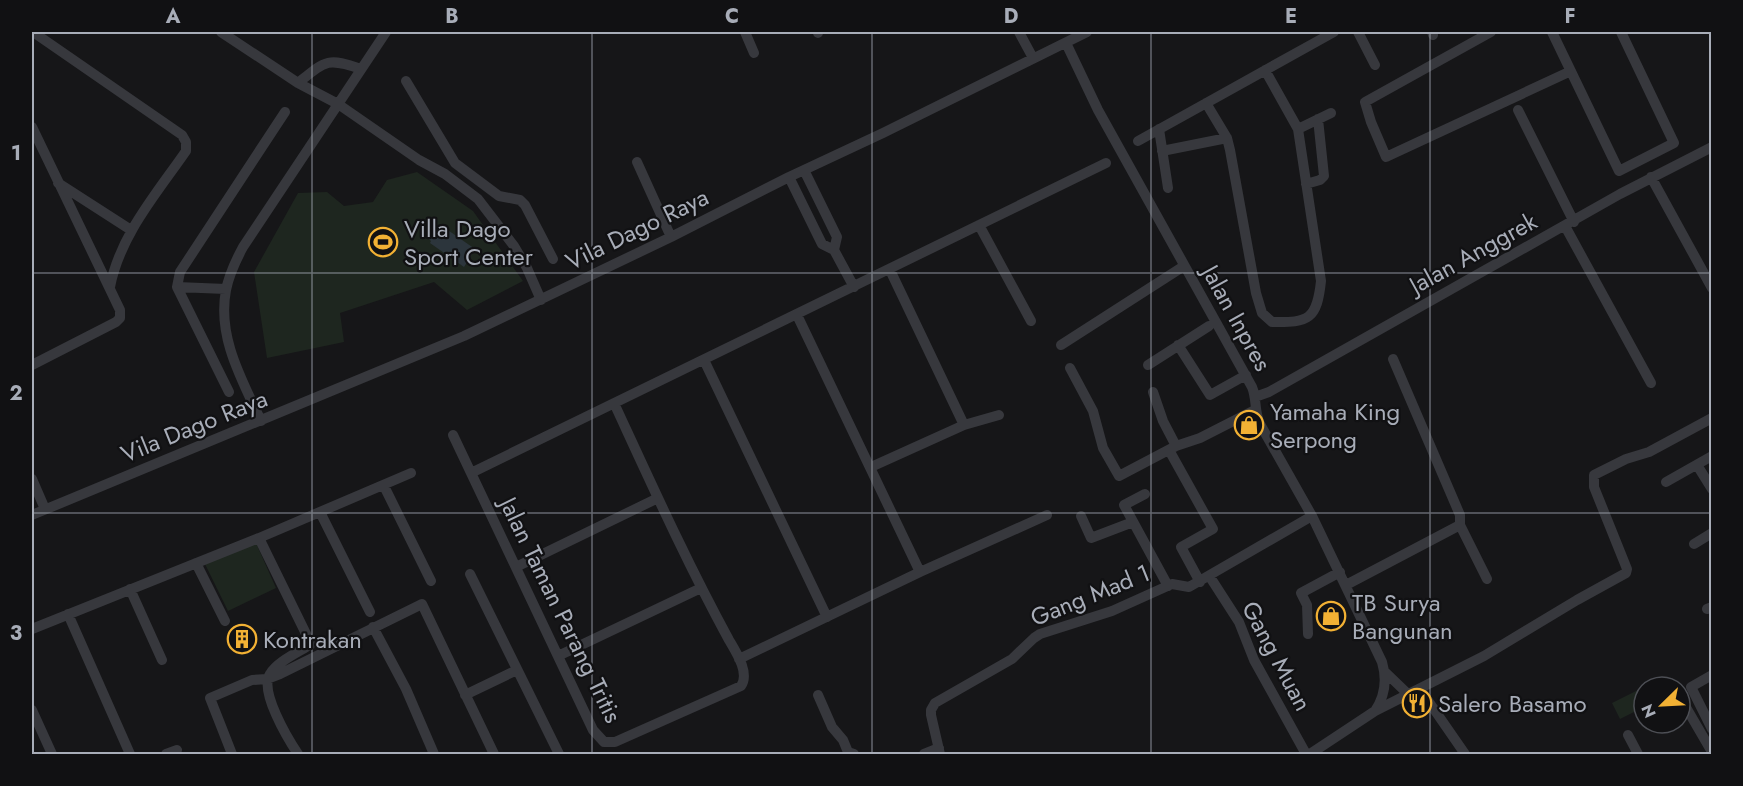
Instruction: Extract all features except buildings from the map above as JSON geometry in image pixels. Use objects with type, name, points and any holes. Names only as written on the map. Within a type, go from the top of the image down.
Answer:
[{"type":"street","points":[[33,32],[182,135],[186,141],[186,151],[131,230],[113,270],[110,287]]},
{"type":"street","points":[[221,32],[298,83],[338,104],[419,160],[445,174],[478,199],[502,228],[527,268],[541,300]]},
{"type":"street","points":[[261,421],[228,345],[223,315],[226,289],[243,247],[386,32]]},
{"type":"street","points":[[745,32],[754,53]]},
{"type":"street","points":[[1019,32],[1033,58]]},
{"type":"street","name":"Vila Dago Raya","points":[[32,515],[384,371],[541,300],[1085,32]]},
{"type":"street","points":[[1138,141],[1334,32]]},
{"type":"street","points":[[1358,32],[1375,65]]},
{"type":"street","points":[[1491,32],[1365,102],[1386,157],[1571,71]]},
{"type":"street","points":[[1552,32],[1618,171],[1674,143],[1621,32]]},
{"type":"street","name":"Jalan Inpres","points":[[1066,43],[1098,110],[1246,375],[1255,397],[1255,410],[1268,439],[1312,516],[1375,647],[1384,671]]},
{"type":"street","points":[[298,83],[315,67],[324,63],[336,62],[361,69]]},
{"type":"street","points":[[1206,103],[1227,138],[1236,172],[1256,293],[1262,313],[1272,322],[1305,320],[1313,314],[1321,281],[1298,129],[1265,70]]},
{"type":"street","points":[[406,81],[455,163],[500,196],[520,200],[525,205],[553,259]]},
{"type":"street","points":[[1518,110],[1569,224],[1651,383]]},
{"type":"street","points":[[229,392],[177,287],[180,272],[285,112]]},
{"type":"street","points":[[1298,129],[1331,113]]},
{"type":"street","points":[[1306,184],[1320,180],[1324,176],[1318,119]]},
{"type":"street","points":[[32,128],[120,310],[120,318],[116,322],[32,365]]},
{"type":"street","points":[[1159,129],[1168,188]]},
{"type":"street","points":[[1162,151],[1227,138]]},
{"type":"street","name":"Jalan Anggrek","points":[[1255,397],[1269,392],[1655,175],[1712,147]]},
{"type":"street","points":[[1650,155],[1655,175],[1712,288]]},
{"type":"street","points":[[638,162],[671,237]]},
{"type":"street","points":[[445,174],[455,163]]},
{"type":"street","points":[[471,473],[1106,163]]},
{"type":"street","points":[[804,170],[837,237],[834,250]]},
{"type":"street","points":[[789,177],[822,244],[834,250],[854,287]]},
{"type":"street","points":[[58,183],[131,230]]},
{"type":"street","points":[[979,225],[1031,321]]},
{"type":"street","points":[[1061,345],[1184,266]]},
{"type":"street","points":[[890,270],[964,425]]},
{"type":"street","points":[[177,287],[226,289]]},
{"type":"street","points":[[797,315],[872,467],[920,572]]},
{"type":"street","points":[[1148,365],[1209,326]]},
{"type":"street","points":[[1179,345],[1210,395],[1246,375]]},
{"type":"street","points":[[1393,359],[1460,515],[1460,525],[1487,579]]},
{"type":"street","points":[[704,360],[827,617]]},
{"type":"street","points":[[1070,368],[1093,411],[1103,448],[1119,477],[1172,448],[1200,438],[1255,410]]},
{"type":"street","points":[[1153,392],[1172,448]]},
{"type":"street","name":"Jalan Taman Parang Tritis","points":[[453,435],[593,730],[604,742],[615,742],[741,686],[745,676],[739,658],[701,588],[614,403]]},
{"type":"street","points":[[872,467],[964,425],[999,415]]},
{"type":"street","points":[[1308,754],[1375,711],[1484,656],[1576,600],[1626,573],[1627,569],[1593,487],[1594,475],[1666,443],[1712,418]]},
{"type":"street","name":"Gang Muan","points":[[1172,448],[1213,529],[1181,547],[1239,622],[1254,660],[1308,754]]},
{"type":"street","points":[[1666,482],[1712,456]]},
{"type":"street","points":[[1697,465],[1712,489]]},
{"type":"street","points":[[32,629],[259,538],[411,473]]},
{"type":"street","points":[[32,480],[45,509]]},
{"type":"street","points":[[384,486],[431,581]]},
{"type":"street","points":[[1145,494],[1124,506],[1168,586]]},
{"type":"street","points":[[516,567],[658,498]]},
{"type":"street","points":[[320,512],[370,612]]},
{"type":"street","points":[[739,658],[1047,515]]},
{"type":"street","points":[[1082,516],[1091,538],[1133,522]]},
{"type":"street","name":"Gang Mad 1","points":[[940,751],[931,715],[935,703],[1012,659],[1034,638],[1064,625],[1112,610],[1172,584],[1189,587],[1312,516]]},
{"type":"street","points":[[1346,585],[1460,525]]},
{"type":"street","points":[[1694,544],[1712,532]]},
{"type":"street","points":[[259,538],[311,644],[276,667],[267,679],[267,689],[273,705],[298,754]]},
{"type":"street","points":[[196,563],[225,621]]},
{"type":"street","points":[[1308,634],[1307,605],[1301,593],[1340,572]]},
{"type":"street","points":[[470,574],[559,754]]},
{"type":"street","points":[[558,656],[701,588]]},
{"type":"street","points":[[130,589],[162,660]]},
{"type":"street","points":[[232,754],[210,698],[252,681],[267,679],[422,604],[494,754]]},
{"type":"street","points":[[68,614],[130,754]]},
{"type":"street","points":[[373,627],[406,689],[434,754]]},
{"type":"street","points":[[465,695],[518,670]]},
{"type":"street","points":[[1384,671],[1409,695]]},
{"type":"street","points":[[1375,711],[1384,689],[1384,671]]},
{"type":"street","points":[[1712,675],[1691,687],[1712,729]]},
{"type":"street","points":[[1420,689],[1465,754]]},
{"type":"street","points":[[818,695],[832,727],[843,740],[848,752],[854,754]]},
{"type":"street","points":[[32,710],[52,754]]},
{"type":"street","points":[[1692,718],[1712,752]]},
{"type":"street","points":[[1628,735],[1638,754]]},
{"type":"street","points":[[166,754],[177,750]]},
{"type":"street","points":[[924,754],[940,751]]},
{"type":"shaded area","name":"Villa Dago Sport Center","points":[[417,172],[473,211],[523,281],[467,310],[434,282],[340,313],[344,342],[267,358],[254,272],[298,193],[327,192],[344,206],[373,202],[387,180]]},
{"type":"shaded area","points":[[432,225],[440,228],[442,226],[475,249],[464,267],[430,243],[425,231]]},
{"type":"shaded area","points":[[256,543],[276,588],[228,611],[205,564]]},
{"type":"shaded area","points":[[1632,693],[1632,713],[1620,719],[1612,703]]},
{"type":"place","name":"Villa Dago Sport Center","points":[[383,242]]},
{"type":"place","name":"Yamaha King Serpong","points":[[1249,425]]},
{"type":"place","name":"TB Surya Bangunan","points":[[1331,616]]},
{"type":"place","name":"Kontrakan","points":[[242,639]]},
{"type":"place","name":"Salero Basamo","points":[[1417,703]]}]
